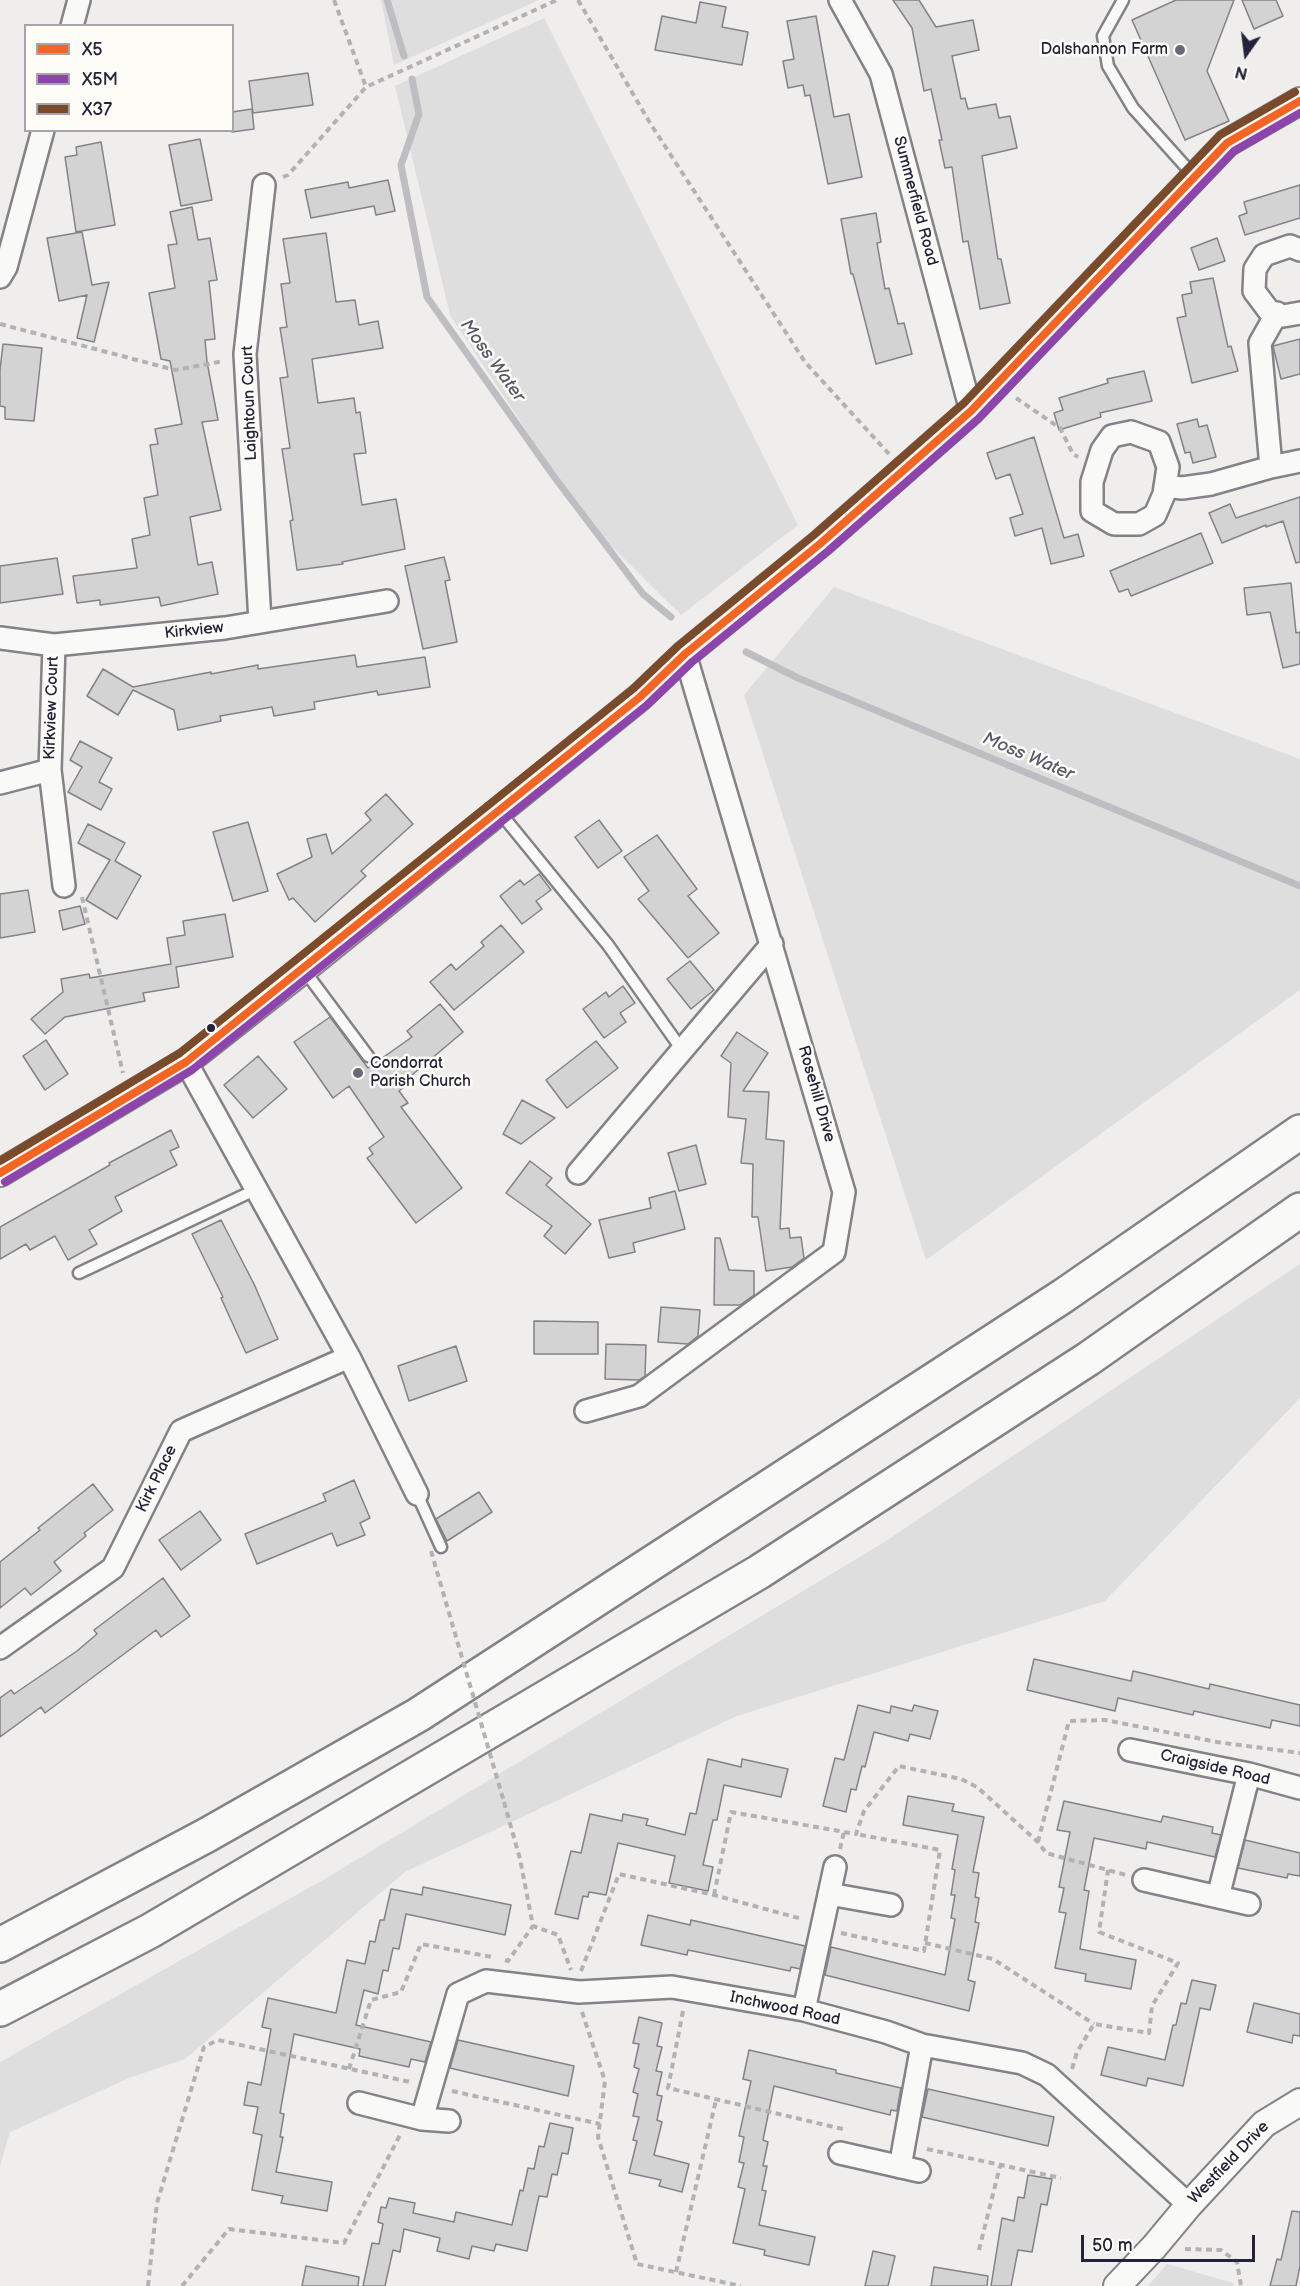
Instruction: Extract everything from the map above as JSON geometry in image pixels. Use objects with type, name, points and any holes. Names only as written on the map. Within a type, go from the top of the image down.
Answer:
[{"type":"highway","points":[[0,1945],[207,1835],[418,1715],[1063,1296],[1300,1132]]},
{"type":"highway","points":[[0,2009],[150,1931],[759,1572],[1088,1359],[1300,1210]]},
{"type":"street","points":[[72,24],[78,0]]},
{"type":"street","name":"Summerfield Road","points":[[840,0],[881,74],[971,411]]},
{"type":"street","points":[[0,1173],[186,1062],[640,697],[685,654],[821,543],[971,411],[1227,143],[1300,101]]},
{"type":"street","points":[[2,270],[42,132]]},
{"type":"street","name":"Laightoun Court","points":[[260,622],[246,357],[264,185]]},
{"type":"street","points":[[1300,250],[1290,246],[1264,255],[1255,269],[1254,291],[1269,310],[1282,316],[1300,314]]},
{"type":"street","points":[[1271,467],[1260,343],[1276,313]]},
{"type":"street","points":[[1131,432],[1159,442],[1168,467],[1165,486],[1155,515],[1139,524],[1114,524],[1092,511],[1092,482],[1096,469],[1102,450],[1112,436],[1131,432]]},
{"type":"street","points":[[1165,486],[1182,488],[1211,484],[1300,461]]},
{"type":"street","name":"Kirkview","points":[[0,638],[54,645],[225,628],[387,601]]},
{"type":"street","name":"Kirkview Court","points":[[54,645],[50,770],[64,886]]},
{"type":"street","name":"Rosehill Drive","points":[[586,1411],[639,1396],[834,1252],[844,1192],[685,654]]},
{"type":"street","name":"Kirkview Court","points":[[0,783],[50,770]]},
{"type":"street","points":[[578,1173],[772,944]]},
{"type":"street","points":[[186,1062],[350,1357],[417,1494]]},
{"type":"street","name":"Kirk Place","points":[[0,1647],[113,1568],[181,1431],[350,1357]]},
{"type":"street","name":"Craigside Road","points":[[1130,1750],[1249,1774],[1300,1788]]},
{"type":"street","points":[[1218,1897],[1249,1774]]},
{"type":"street","points":[[804,2010],[835,1867]]},
{"type":"street","points":[[1144,1880],[1249,1904]]},
{"type":"street","points":[[830,1894],[891,1905]]},
{"type":"street","name":"Inchwood Road","points":[[416,2118],[458,1994],[486,1981],[578,1988],[672,1987],[804,2010],[886,2032],[922,2045],[1023,2063],[1047,2075],[1189,2205]]},
{"type":"street","points":[[840,2153],[909,2169],[904,2144],[922,2045]]},
{"type":"street","name":"Westfield Drive","points":[[1117,2286],[1264,2124],[1300,2102]]},
{"type":"street","points":[[359,2103],[416,2118],[449,2121]]},
{"type":"lane","points":[[1123,0],[1102,36],[1108,66],[1132,108],[1194,176]]},
{"type":"lane","points":[[498,810],[608,945],[682,1050]]},
{"type":"lane","points":[[304,969],[368,1056]]},
{"type":"lane","points":[[79,1273],[257,1189]]},
{"type":"lane","points":[[417,1494],[436,1549]]},
{"type":"path","points":[[334,0],[366,87]]},
{"type":"path","points":[[264,185],[288,175],[366,87],[557,0]]},
{"type":"path","points":[[578,0],[650,123],[805,362],[904,470]]},
{"type":"path","points":[[0,324],[175,370],[246,357]]},
{"type":"path","points":[[997,385],[1060,428],[1073,454],[1096,469]]},
{"type":"path","points":[[64,886],[82,894],[129,1098]]},
{"type":"path","points":[[349,2069],[371,2000],[401,1992],[421,1944],[508,1960],[533,1926],[520,1859],[436,1549]]},
{"type":"path","points":[[714,1895],[731,1812],[856,1834],[864,1811],[899,1766],[961,1779],[969,1783],[986,1795],[1038,1842],[1046,1853],[1144,1880]]},
{"type":"path","points":[[925,1943],[993,1959],[1094,2024],[1149,2033],[1152,2006],[1178,1963],[1099,1932],[1108,1870]]},
{"type":"path","points":[[578,1988],[620,1874],[714,1895],[823,1924]]},
{"type":"path","points":[[533,1926],[558,1935],[578,1988],[583,2018],[605,2081],[598,2137],[637,2264],[741,2286]]},
{"type":"path","points":[[687,1990],[668,2088],[858,2133]]},
{"type":"path","points":[[1066,2093],[1077,2052],[1094,2024]]},
{"type":"path","points":[[148,2286],[157,2203],[204,2047],[218,2040]]},
{"type":"path","points":[[676,2272],[716,2100]]},
{"type":"path","points":[[182,2286],[229,2229],[344,2242],[416,2118]]},
{"type":"path","points":[[904,2144],[1062,2178]]},
{"type":"path","points":[[979,2250],[1000,2166]]},
{"type":"path","points":[[1154,2247],[1221,2250],[1237,2262],[1241,2286]]},
{"type":"shaded area","points":[[381,0],[539,0],[394,65]]},
{"type":"shaded area","points":[[544,18],[798,525],[681,615],[587,522],[450,315],[395,86]]},
{"type":"shaded area","points":[[834,587],[1300,759],[1300,990],[926,1260],[744,695]]},
{"type":"shaded area","points":[[1300,1264],[1300,1398],[1105,1601],[737,1716],[405,1872],[185,2059],[129,2078],[10,2132],[0,2166],[0,2062],[328,1877],[886,1541]]},
{"type":"shaded area","points":[[1167,2264],[1234,2283],[1233,2286],[1148,2286]]},
{"type":"building","points":[[893,0],[919,0],[936,27],[973,20],[979,50],[952,56],[961,99],[965,98],[968,109],[996,104],[999,118],[1010,116],[1017,148],[982,156],[998,259],[1001,259],[1010,303],[980,309],[968,241],[963,242],[952,167],[945,168],[939,140],[942,140],[931,89],[924,91],[912,28]]},
{"type":"building","name":"Dalshannon Farm","points":[[1176,0],[1234,0],[1207,71],[1229,121],[1185,140],[1132,20]]},
{"type":"building","points":[[1242,0],[1276,0],[1283,16],[1254,29]]},
{"type":"building","points":[[700,2],[726,7],[722,27],[748,32],[742,65],[655,50],[662,16],[696,23]]},
{"type":"building","points":[[816,16],[834,117],[849,114],[862,177],[828,184],[810,95],[805,96],[803,85],[788,88],[783,61],[794,59],[787,21]]},
{"type":"building","points":[[308,73],[313,105],[253,113],[249,81]]},
{"type":"building","points":[[252,109],[254,129],[234,132],[234,112]]},
{"type":"building","points":[[200,139],[212,200],[181,206],[169,145]]},
{"type":"building","points":[[101,142],[115,225],[76,232],[65,157],[77,155],[76,147]]},
{"type":"building","points":[[388,180],[395,211],[376,215],[374,206],[311,218],[305,190],[348,182],[349,188]]},
{"type":"building","points":[[1300,185],[1300,218],[1245,235],[1239,216],[1247,213],[1244,202]]},
{"type":"building","points":[[192,207],[198,240],[210,238],[217,280],[209,281],[215,339],[205,340],[218,420],[202,422],[221,510],[190,517],[198,565],[212,562],[218,594],[161,606],[159,597],[100,605],[100,600],[77,603],[73,576],[137,568],[132,539],[150,535],[144,498],[158,495],[150,445],[158,444],[155,429],[182,424],[170,361],[161,359],[149,293],[175,288],[168,245],[177,244],[170,212]]},
{"type":"building","points":[[876,213],[881,242],[877,243],[885,289],[889,288],[898,324],[904,323],[912,354],[876,364],[853,274],[851,274],[841,219]]},
{"type":"building","points":[[82,232],[92,285],[109,282],[94,342],[77,338],[87,295],[59,301],[47,238]]},
{"type":"building","points":[[326,233],[336,302],[355,300],[359,325],[378,321],[383,348],[312,359],[318,403],[354,398],[356,413],[360,412],[366,453],[354,454],[362,505],[396,499],[405,549],[342,562],[343,564],[297,570],[290,521],[293,520],[282,449],[290,448],[280,378],[288,377],[280,328],[287,327],[281,284],[290,283],[283,239]]},
{"type":"building","points":[[1217,238],[1225,261],[1199,270],[1191,248]]},
{"type":"building","points":[[1213,278],[1228,347],[1231,346],[1238,371],[1192,383],[1177,318],[1186,316],[1182,295],[1192,293],[1190,282]]},
{"type":"building","points":[[1300,339],[1300,374],[1281,379],[1273,346]]},
{"type":"building","points":[[3,344],[42,348],[34,421],[5,419],[5,407],[0,406]]},
{"type":"building","points":[[1144,371],[1152,401],[1100,413],[1101,417],[1059,430],[1054,413],[1063,410],[1059,398],[1108,383],[1107,379]]},
{"type":"building","points":[[1197,419],[1199,427],[1207,425],[1216,457],[1193,463],[1190,452],[1185,453],[1177,424]]},
{"type":"building","points":[[1034,437],[1064,538],[1078,534],[1084,556],[1051,564],[1042,528],[1015,536],[1010,518],[1023,514],[1010,474],[996,479],[987,453]]},
{"type":"building","points":[[1300,497],[1300,562],[1296,563],[1283,521],[1266,527],[1266,525],[1222,543],[1209,513],[1230,504],[1236,518]]},
{"type":"building","points":[[1201,533],[1213,563],[1131,596],[1128,589],[1119,592],[1110,571]]},
{"type":"building","points":[[444,557],[450,580],[445,581],[457,642],[423,649],[405,566]]},
{"type":"building","points":[[57,558],[63,594],[0,603],[0,566]]},
{"type":"building","points":[[1291,583],[1296,633],[1300,632],[1300,664],[1283,668],[1270,612],[1247,615],[1244,588]]},
{"type":"building","points":[[355,655],[357,667],[425,657],[430,687],[378,695],[377,691],[314,702],[315,709],[274,716],[272,707],[220,716],[221,721],[178,730],[174,710],[133,690],[118,715],[87,696],[103,669],[133,687],[258,665],[258,669]]},
{"type":"building","points":[[80,741],[112,758],[99,782],[112,789],[101,810],[68,792],[82,767],[70,760]]},
{"type":"building","points":[[386,794],[413,824],[361,871],[366,876],[315,922],[293,898],[289,900],[277,874],[312,857],[307,839],[326,834],[332,854],[371,820],[365,813]]},
{"type":"building","points":[[599,820],[622,851],[598,868],[575,837]]},
{"type":"building","points":[[248,822],[268,891],[233,901],[213,832]]},
{"type":"building","points":[[88,824],[125,843],[115,861],[141,876],[117,919],[86,900],[110,860],[78,843]]},
{"type":"building","points":[[657,835],[697,889],[688,896],[719,933],[688,958],[638,899],[649,891],[624,857]]},
{"type":"building","points":[[539,874],[551,890],[536,901],[542,909],[522,924],[500,896],[520,880],[524,885]]},
{"type":"building","points":[[28,890],[35,932],[0,938],[0,894]]},
{"type":"building","points":[[80,906],[85,924],[63,930],[59,911]]},
{"type":"building","points":[[225,914],[233,957],[176,967],[179,987],[143,993],[145,1001],[65,1017],[45,1034],[31,1019],[63,992],[61,979],[89,974],[90,978],[171,964],[167,938],[185,935],[183,921]]},
{"type":"building","points":[[501,925],[524,952],[454,1010],[430,982],[451,964],[456,970],[484,946],[481,942]]},
{"type":"building","points":[[690,961],[714,990],[691,1009],[667,979]]},
{"type":"building","points":[[623,986],[635,1003],[620,1013],[626,1022],[604,1038],[583,1009],[606,992],[609,997]]},
{"type":"building","points":[[440,1004],[463,1032],[406,1080],[408,1084],[399,1091],[408,1103],[401,1107],[462,1188],[416,1223],[367,1158],[373,1154],[369,1148],[384,1137],[349,1086],[333,1098],[294,1042],[330,1017],[368,1068],[412,1037],[407,1031]]},
{"type":"building","points":[[737,1032],[768,1053],[743,1091],[769,1092],[766,1139],[784,1141],[780,1229],[789,1228],[790,1238],[801,1237],[804,1258],[792,1267],[766,1271],[758,1217],[752,1217],[753,1164],[741,1163],[746,1119],[728,1117],[731,1063],[721,1056]]},
{"type":"building","points":[[46,1040],[68,1074],[45,1090],[23,1056]]},
{"type":"building","points":[[596,1041],[618,1068],[567,1108],[546,1080]]},
{"type":"building","points":[[258,1056],[287,1089],[253,1118],[224,1085]]},
{"type":"building","points":[[522,1100],[555,1118],[521,1144],[503,1134]]},
{"type":"building","points":[[171,1130],[179,1147],[170,1151],[177,1165],[115,1197],[122,1211],[89,1230],[97,1244],[68,1260],[55,1236],[30,1250],[26,1244],[0,1259],[0,1227],[110,1165],[109,1163]]},
{"type":"building","points":[[696,1145],[706,1184],[679,1191],[668,1153]]},
{"type":"building","points":[[530,1161],[552,1178],[546,1185],[591,1224],[565,1254],[544,1236],[552,1226],[506,1193]]},
{"type":"building","points":[[675,1191],[685,1229],[633,1243],[635,1252],[609,1258],[599,1220],[651,1208],[649,1198]]},
{"type":"building","points":[[221,1220],[254,1284],[278,1339],[246,1353],[221,1298],[223,1297],[192,1234]]},
{"type":"building","points":[[715,1238],[720,1238],[729,1270],[754,1271],[754,1295],[740,1305],[714,1305]]},
{"type":"building","points":[[661,1307],[700,1310],[698,1336],[688,1344],[658,1342]]},
{"type":"building","points":[[534,1321],[598,1322],[598,1354],[534,1354]]},
{"type":"building","points":[[606,1344],[646,1345],[645,1376],[639,1380],[605,1379]]},
{"type":"building","points":[[456,1346],[467,1381],[409,1401],[398,1366]]},
{"type":"building","points":[[354,1480],[370,1518],[360,1523],[365,1535],[337,1546],[332,1533],[257,1564],[245,1534],[326,1501],[323,1494]]},
{"type":"building","points":[[93,1484],[113,1510],[84,1533],[86,1536],[54,1562],[61,1571],[31,1595],[25,1588],[0,1608],[0,1562]]},
{"type":"building","points":[[479,1492],[492,1512],[447,1541],[436,1519]]},
{"type":"building","points":[[200,1511],[221,1540],[181,1570],[159,1540]]},
{"type":"building","points":[[163,1578],[190,1616],[161,1637],[156,1630],[45,1713],[41,1707],[0,1737],[0,1698],[11,1690],[14,1694],[77,1651],[97,1634],[94,1630]]},
{"type":"building","points":[[1034,1659],[1131,1681],[1133,1671],[1209,1689],[1210,1684],[1300,1705],[1300,1726],[1272,1720],[1270,1728],[1194,1711],[1193,1715],[1118,1698],[1115,1711],[1027,1690]]},
{"type":"building","points":[[858,1705],[890,1713],[891,1706],[912,1711],[914,1705],[938,1711],[930,1739],[910,1734],[908,1741],[874,1732],[865,1767],[862,1766],[856,1790],[851,1789],[846,1812],[823,1806],[835,1758],[844,1760]]},
{"type":"building","points":[[708,1759],[741,1767],[742,1759],[788,1769],[781,1797],[724,1785],[717,1820],[713,1820],[703,1865],[713,1867],[708,1891],[669,1883],[675,1856],[618,1843],[606,1895],[589,1892],[588,1897],[583,1896],[578,1919],[555,1914],[571,1851],[581,1853],[590,1814],[622,1821],[623,1814],[648,1819],[646,1825],[685,1835],[690,1813],[696,1814]]},
{"type":"building","points":[[908,1796],[954,1804],[952,1811],[984,1817],[973,1872],[979,1873],[975,1897],[979,1898],[975,1922],[979,1923],[968,1980],[975,1982],[969,2011],[825,1975],[831,1947],[945,1975],[955,1919],[951,1918],[955,1895],[951,1895],[955,1870],[952,1869],[958,1835],[903,1825]]},
{"type":"building","points":[[1064,1801],[1161,1822],[1163,1816],[1213,1827],[1212,1833],[1221,1835],[1215,1857],[1147,1842],[1146,1849],[1094,1838],[1084,1890],[1089,1891],[1080,1949],[1136,1960],[1131,1989],[1085,1981],[1086,1974],[1055,1968],[1066,1913],[1059,1912],[1064,1888],[1059,1887],[1070,1832],[1057,1830]]},
{"type":"building","points":[[1245,1840],[1300,1853],[1300,1876],[1288,1874],[1287,1878],[1238,1868]]},
{"type":"building","points":[[423,1887],[511,1905],[505,1935],[406,1914],[399,1949],[393,1948],[388,1971],[383,1970],[378,1994],[364,1990],[356,2025],[431,2042],[425,2062],[411,2059],[409,2067],[359,2056],[360,2049],[294,2034],[280,2113],[284,2114],[280,2137],[283,2137],[276,2172],[332,2182],[327,2211],[281,2203],[283,2196],[252,2190],[262,2135],[253,2133],[258,2107],[244,2105],[248,2082],[261,2085],[271,2029],[262,2027],[268,1998],[336,2013],[347,1960],[365,1964],[370,1941],[375,1942],[380,1920],[384,1920],[391,1889],[422,1895]]},
{"type":"building","points":[[648,1915],[690,1925],[691,1920],[805,1946],[800,1969],[791,1967],[790,1971],[688,1950],[687,1955],[641,1945]]},
{"type":"building","points":[[1192,1980],[1216,1985],[1210,2010],[1200,2008],[1183,2086],[1148,2078],[1146,2086],[1101,2075],[1108,2047],[1165,2060],[1173,2025],[1176,2025],[1181,2003],[1186,2004]]},
{"type":"building","points":[[1254,2003],[1300,2014],[1300,2036],[1293,2035],[1292,2043],[1247,2032]]},
{"type":"building","points":[[639,2017],[662,2023],[657,2046],[662,2047],[656,2071],[662,2072],[657,2095],[662,2096],[657,2120],[662,2122],[654,2155],[689,2164],[682,2192],[659,2186],[661,2180],[629,2173],[637,2141],[633,2140],[639,2117],[633,2116],[638,2094],[633,2092],[639,2069],[634,2067],[639,2044],[633,2043]]},
{"type":"building","points":[[458,2040],[574,2066],[568,2096],[450,2068]]},
{"type":"building","points":[[749,2050],[901,2088],[897,2111],[891,2110],[890,2115],[774,2086],[763,2140],[768,2142],[763,2166],[767,2166],[762,2190],[766,2191],[759,2225],[815,2237],[809,2265],[764,2255],[765,2250],[733,2243],[745,2189],[738,2187],[744,2163],[739,2162],[744,2137],[739,2136],[751,2081],[743,2079]]},
{"type":"building","points":[[928,2089],[1054,2117],[1048,2146],[922,2117]]},
{"type":"building","points":[[550,2123],[573,2128],[568,2154],[562,2153],[557,2175],[552,2174],[547,2197],[539,2196],[527,2251],[496,2244],[494,2251],[472,2246],[469,2259],[437,2251],[440,2238],[404,2229],[400,2252],[393,2250],[385,2286],[363,2286],[372,2243],[379,2244],[383,2224],[378,2222],[381,2207],[386,2208],[389,2198],[415,2203],[413,2213],[454,2222],[456,2212],[512,2225],[528,2168],[534,2169],[539,2146],[544,2147]]},
{"type":"building","points":[[1028,2175],[1052,2179],[1047,2205],[1041,2204],[1032,2252],[1018,2250],[1011,2286],[991,2286],[1002,2218],[1014,2221],[1018,2197],[1024,2198]]},
{"type":"building","points":[[1292,2211],[1300,2212],[1300,2266],[1296,2286],[1270,2286],[1277,2259],[1281,2260]]},
{"type":"building","points":[[873,2251],[895,2256],[888,2286],[865,2286]]},
{"type":"building","points":[[306,2266],[359,2277],[358,2286],[302,2286]]},
{"type":"building","points":[[934,2267],[988,2276],[987,2286],[931,2286]]},
{"type":"waterway","name":"Moss Water","points":[[387,0],[404,56]]},
{"type":"waterway","name":"Moss Water","points":[[412,79],[419,114],[401,165],[427,297],[555,478],[643,594],[671,617]]},
{"type":"waterway","name":"Moss Water","points":[[746,652],[798,678],[1300,886]]},
{"type":"transit line","name":"X37","points":[[0,1161],[180,1053],[633,689],[678,646],[814,535],[964,403],[1220,135],[1295,92]]},
{"type":"transit line","name":"X5","points":[[0,1173],[186,1062],[640,697],[685,654],[821,543],[971,411],[1227,143],[1300,101]]},
{"type":"transit line","name":"X5M","points":[[5,1182],[192,1070],[647,705],[692,662],[828,551],[978,419],[1234,151],[1300,113]]},
{"type":"place","name":"Dalshannon Farm","points":[[1180,50]]},
{"type":"place","name":"Condorrat Parish Church","points":[[358,1073]]}]
